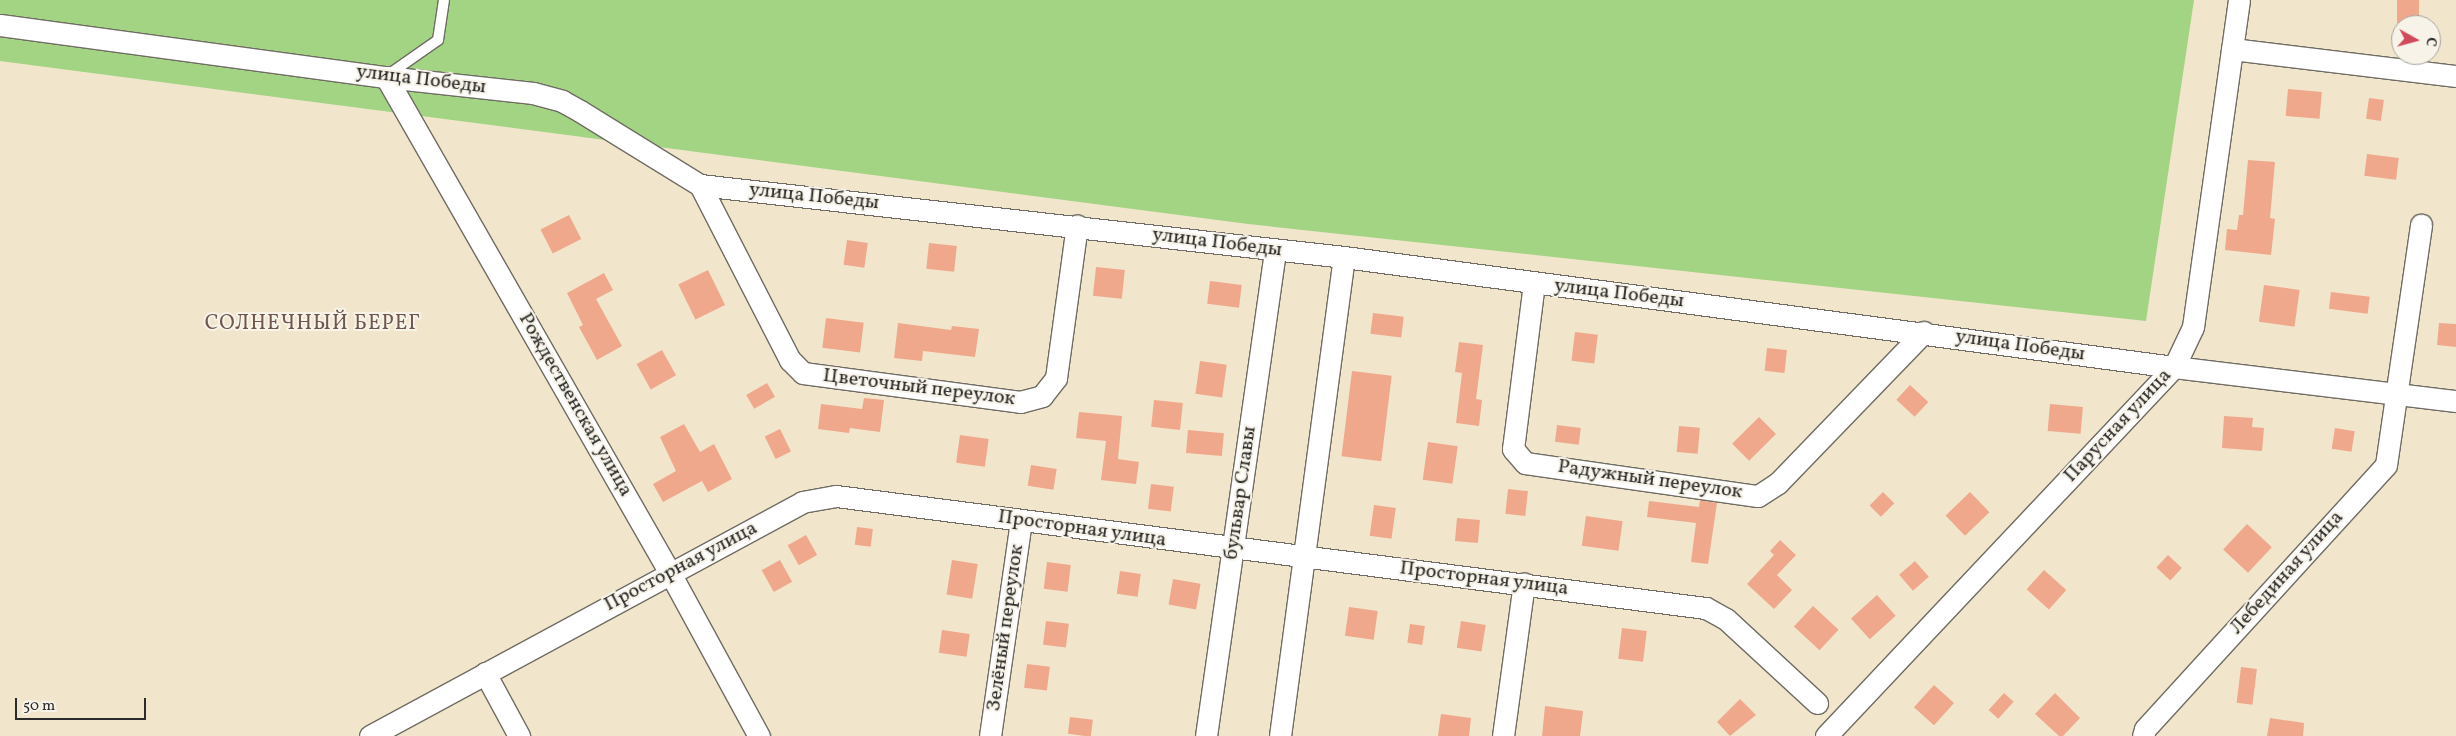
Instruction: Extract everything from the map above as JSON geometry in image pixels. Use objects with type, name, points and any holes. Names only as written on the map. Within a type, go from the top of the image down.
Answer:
[{"type":"street","name":"Парусная улица","points":[[1838,732],[2174,367],[2193,327],[2239,0]]},
{"type":"street","name":"улица Победы","points":[[0,25],[386,77],[533,93],[562,101],[700,185],[1077,225],[1344,257],[1924,332],[2174,367],[2456,401]]},
{"type":"street","points":[[2232,49],[2456,76]]},
{"type":"street","name":"Рождественская улица","points":[[386,77],[670,573],[759,736]]},
{"type":"street","name":"Цветочный переулок","points":[[700,185],[790,360],[803,373],[1020,402],[1042,396],[1056,378],[1077,225]]},
{"type":"street","name":"Лебединая улица","points":[[2143,736],[2145,729],[2386,465],[2421,225]]},
{"type":"street","name":"бульвар Славы","points":[[1206,736],[1275,250]]},
{"type":"street","points":[[1280,736],[1344,257]]},
{"type":"street","name":"Радужный переулок","points":[[1534,283],[1513,449],[1525,463],[1758,496],[1778,483],[1924,332]]},
{"type":"street","name":"Просторная улица","points":[[370,736],[802,502],[836,496],[1233,549],[1524,583],[1706,608],[1726,619],[1816,703]]},
{"type":"street","name":"Зелёный переулок","points":[[990,736],[1021,520]]},
{"type":"street","points":[[1503,736],[1524,583]]},
{"type":"street","points":[[485,673],[519,736]]},
{"type":"lane","points":[[386,77],[438,40],[444,0]]},
{"type":"green space","points":[[0,0],[2194,0],[2146,321],[1248,224],[0,61]]},
{"type":"building","points":[[2397,0],[2419,0],[2419,15],[2397,15]]},
{"type":"building","points":[[2288,89],[2322,92],[2320,119],[2286,116]]},
{"type":"building","points":[[2369,98],[2384,100],[2381,121],[2366,119]]},
{"type":"building","points":[[2367,154],[2399,158],[2396,180],[2364,176]]},
{"type":"building","points":[[2248,160],[2275,162],[2270,218],[2275,219],[2271,255],[2225,250],[2227,229],[2237,230],[2239,215],[2243,215]]},
{"type":"building","points":[[569,215],[581,239],[553,254],[540,230]]},
{"type":"building","points":[[847,240],[868,243],[864,268],[844,265]]},
{"type":"building","points":[[929,243],[957,246],[954,272],[926,269]]},
{"type":"building","points":[[1096,267],[1125,270],[1122,299],[1093,296]]},
{"type":"building","points":[[708,270],[725,305],[695,320],[678,284]]},
{"type":"building","points":[[604,273],[613,290],[596,299],[622,346],[597,360],[579,327],[583,325],[567,293]]},
{"type":"building","points":[[1210,281],[1242,285],[1239,308],[1207,304]]},
{"type":"building","points":[[2264,285],[2300,290],[2295,327],[2259,322]]},
{"type":"building","points":[[2331,292],[2370,297],[2368,314],[2329,309]]},
{"type":"building","points":[[1373,313],[1404,317],[1401,338],[1370,334]]},
{"type":"building","points":[[826,318],[864,323],[860,352],[822,348]]},
{"type":"building","points":[[898,323],[951,330],[952,326],[979,329],[975,357],[923,351],[922,361],[894,358]]},
{"type":"building","points":[[2439,323],[2456,324],[2456,347],[2437,345]]},
{"type":"building","points":[[1575,332],[1598,335],[1594,364],[1571,361]]},
{"type":"building","points":[[1459,342],[1483,345],[1476,399],[1482,400],[1479,426],[1456,423],[1462,373],[1455,372]]},
{"type":"building","points":[[1767,348],[1787,350],[1784,373],[1765,371]]},
{"type":"building","points":[[662,350],[676,375],[651,389],[637,364]]},
{"type":"building","points":[[1200,361],[1227,365],[1222,397],[1195,394]]},
{"type":"building","points":[[1352,371],[1392,376],[1381,461],[1342,456]]},
{"type":"building","points":[[767,383],[775,397],[754,409],[746,395]]},
{"type":"building","points":[[1910,385],[1928,402],[1915,417],[1896,400]]},
{"type":"building","points":[[864,398],[884,400],[880,432],[850,428],[849,433],[818,429],[821,404],[862,409]]},
{"type":"building","points":[[1154,400],[1183,403],[1180,430],[1151,427]]},
{"type":"building","points":[[2050,404],[2083,407],[2081,434],[2048,431]]},
{"type":"building","points":[[1079,412],[1122,416],[1118,459],[1139,462],[1136,484],[1101,480],[1106,441],[1076,438]]},
{"type":"building","points":[[2224,416],[2253,418],[2252,427],[2264,428],[2262,451],[2222,448]]},
{"type":"building","points":[[1759,417],[1776,434],[1749,461],[1732,444]]},
{"type":"building","points":[[684,424],[700,452],[714,444],[732,479],[708,492],[702,481],[663,502],[653,484],[676,471],[660,437]]},
{"type":"building","points":[[1557,425],[1581,428],[1579,445],[1555,442]]},
{"type":"building","points":[[1679,426],[1700,428],[1698,454],[1677,452]]},
{"type":"building","points":[[2335,428],[2355,431],[2351,452],[2332,449]]},
{"type":"building","points":[[780,429],[791,451],[776,459],[765,436]]},
{"type":"building","points":[[1188,430],[1224,433],[1222,456],[1186,453]]},
{"type":"building","points":[[960,435],[989,439],[985,467],[956,463]]},
{"type":"building","points":[[1428,442],[1458,446],[1452,484],[1423,480]]},
{"type":"building","points":[[1031,465],[1057,469],[1053,490],[1028,486]]},
{"type":"building","points":[[1151,484],[1174,487],[1171,512],[1148,509]]},
{"type":"building","points":[[1508,489],[1528,491],[1525,516],[1505,514]]},
{"type":"building","points":[[1883,492],[1894,503],[1881,517],[1870,505]]},
{"type":"building","points":[[1970,492],[1989,512],[1965,536],[1946,516]]},
{"type":"building","points":[[1700,500],[1717,503],[1708,564],[1691,562],[1696,523],[1647,517],[1649,501],[1699,507]]},
{"type":"building","points":[[1374,505],[1396,508],[1391,539],[1370,536]]},
{"type":"building","points":[[1586,516],[1623,521],[1618,551],[1582,546]]},
{"type":"building","points":[[1457,518],[1480,520],[1478,543],[1455,541]]},
{"type":"building","points":[[2247,524],[2272,547],[2248,573],[2223,550]]},
{"type":"building","points":[[857,527],[873,529],[871,547],[855,545]]},
{"type":"building","points":[[806,535],[817,555],[799,565],[788,545]]},
{"type":"building","points":[[1780,540],[1796,555],[1777,575],[1792,590],[1774,609],[1747,584],[1774,555],[1770,551]]},
{"type":"building","points":[[2168,555],[2182,568],[2170,580],[2156,567]]},
{"type":"building","points":[[780,560],[792,582],[774,592],[762,570]]},
{"type":"building","points":[[952,560],[978,564],[972,599],[947,595]]},
{"type":"building","points":[[1915,561],[1929,577],[1913,591],[1899,575]]},
{"type":"building","points":[[1047,562],[1071,565],[1068,592],[1044,589]]},
{"type":"building","points":[[2044,570],[2066,590],[2049,609],[2027,589]]},
{"type":"building","points":[[1120,571],[1141,574],[1138,597],[1117,594]]},
{"type":"building","points":[[1173,579],[1201,584],[1196,609],[1168,605]]},
{"type":"building","points":[[1877,595],[1896,616],[1870,639],[1851,618]]},
{"type":"building","points":[[1813,606],[1839,630],[1820,650],[1794,626]]},
{"type":"building","points":[[1349,607],[1378,611],[1374,640],[1345,636]]},
{"type":"building","points":[[1046,621],[1069,624],[1066,648],[1043,645]]},
{"type":"building","points":[[1461,621],[1486,625],[1481,652],[1457,648]]},
{"type":"building","points":[[1410,624],[1425,626],[1422,645],[1407,643]]},
{"type":"building","points":[[1622,628],[1647,631],[1643,662],[1618,659]]},
{"type":"building","points":[[942,630],[970,634],[967,657],[939,653]]},
{"type":"building","points":[[1027,664],[1050,667],[1047,691],[1024,688]]},
{"type":"building","points":[[2241,667],[2257,669],[2252,705],[2237,703]]},
{"type":"building","points":[[1934,685],[1954,703],[1934,725],[1914,707]]},
{"type":"building","points":[[2004,693],[2014,702],[1998,719],[1989,710]]},
{"type":"building","points":[[2055,693],[2080,718],[2063,736],[2059,736],[2035,714]]},
{"type":"building","points":[[1740,699],[1756,715],[1730,736],[1717,722]]},
{"type":"building","points":[[1545,706],[1583,711],[1580,736],[1542,736]]},
{"type":"building","points":[[1441,714],[1471,718],[1469,736],[1438,736]]},
{"type":"building","points":[[1070,717],[1093,720],[1091,736],[1068,734]]},
{"type":"building","points":[[2270,718],[2304,723],[2303,736],[2267,736]]},
{"type":"district","name":"СОЛНЕЧНЫЙ БЕРЕГ","points":[[313,324]]}]
